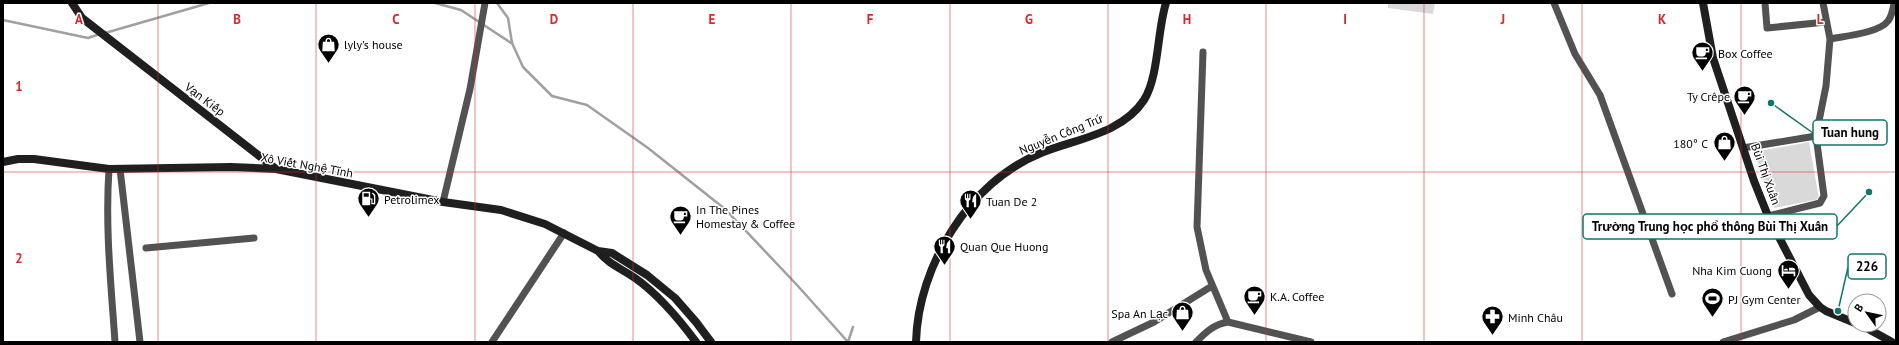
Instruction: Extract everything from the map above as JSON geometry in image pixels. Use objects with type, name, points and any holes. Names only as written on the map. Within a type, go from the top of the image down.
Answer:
[{"type":"main road","name":"Vạn Kiếp","points":[[72,3],[82,18],[118,48],[276,169]]},
{"type":"main road","name":"Nguyễn Công Trứ","points":[[916,342],[925,286],[933,263],[953,228],[978,198],[994,182],[1020,162],[1041,152],[1097,134],[1122,121],[1144,100],[1150,86],[1166,3]]},
{"type":"main road","name":"Bùi Thị Xuân","points":[[1703,3],[1713,58],[1743,148],[1768,216],[1809,295],[1820,307],[1847,319]]},
{"type":"main road","name":"Xô Viết Nghệ Tĩnh","points":[[3,162],[18,158],[109,169],[231,167],[276,169],[443,202],[500,210],[525,216],[598,250],[612,253],[647,275],[675,298],[712,342]]},
{"type":"main road","name":"Xô Viết Nghệ Tĩnh","points":[[598,250],[608,262],[635,278],[662,302],[696,342]]},
{"type":"main road","points":[[1876,333],[1892,342]]},
{"type":"street","points":[[443,202],[470,89],[485,3]]},
{"type":"street","points":[[1554,3],[1575,54],[1600,95],[1672,294]]},
{"type":"street","points":[[1766,3],[1767,28],[1826,22]]},
{"type":"street","points":[[1768,216],[1820,204],[1824,196],[1816,136],[1826,86],[1830,39],[1824,3]]},
{"type":"street","points":[[1830,39],[1881,27],[1888,21],[1893,12],[1894,3]]},
{"type":"street","points":[[1203,52],[1197,222],[1201,251],[1212,286],[1228,322]]},
{"type":"street","points":[[1743,148],[1816,136]]},
{"type":"street","points":[[109,169],[107,207],[108,246],[115,342]]},
{"type":"street","points":[[120,169],[140,342]]},
{"type":"street","points":[[492,342],[564,233]]},
{"type":"street","points":[[146,248],[254,238]]},
{"type":"street","points":[[1112,342],[1154,322],[1212,286]]},
{"type":"street","points":[[1723,342],[1794,320],[1820,307]]},
{"type":"street","points":[[1196,342],[1212,328],[1220,323],[1228,322],[1311,342]]},
{"type":"shaded area","points":[[1388,3],[1435,3],[1433,14],[1388,8]]},
{"type":"shaded area","points":[[1809,142],[1819,199],[1774,208],[1754,152]]},
{"type":"waterway","points":[[105,33],[209,3]]},
{"type":"waterway","points":[[435,3],[461,10],[511,43]]},
{"type":"waterway","points":[[497,3],[508,18],[512,43],[523,67],[552,96],[587,105],[648,148],[725,209],[797,285],[848,342]]},
{"type":"waterway","points":[[3,20],[88,38],[100,34]]},
{"type":"waterway","points":[[848,342],[853,327]]},
{"type":"place","name":"lyly’s house","points":[[329,64]]},
{"type":"place","name":"Box Coffee","points":[[1703,72]]},
{"type":"place","name":"Tuan hung","points":[[1771,103]]},
{"type":"place","name":"Ty Crêpe","points":[[1745,116]]},
{"type":"place","name":"180° C","points":[[1724,162]]},
{"type":"place","name":"Trường Trung học phổ thông Bùi Thị Xuân","points":[[1869,192]]},
{"type":"place","name":"Petrolimex","points":[[369,218]]},
{"type":"place","name":"Tuan De 2","points":[[970,220]]},
{"type":"place","name":"In The Pines Homestay & Coffee","points":[[681,236]]},
{"type":"place","name":"Quan Que Huong","points":[[944,266]]},
{"type":"place","name":"Nha Kim Cuong","points":[[1788,290]]},
{"type":"place","name":"226","points":[[1838,311]]},
{"type":"place","name":"K.A. Coffee","points":[[1255,316]]},
{"type":"place","name":"PJ Gym Center","points":[[1713,318]]},
{"type":"place","name":"Spa An Lạc","points":[[1183,332]]},
{"type":"place","name":"Minh Châu","points":[[1493,336]]}]
